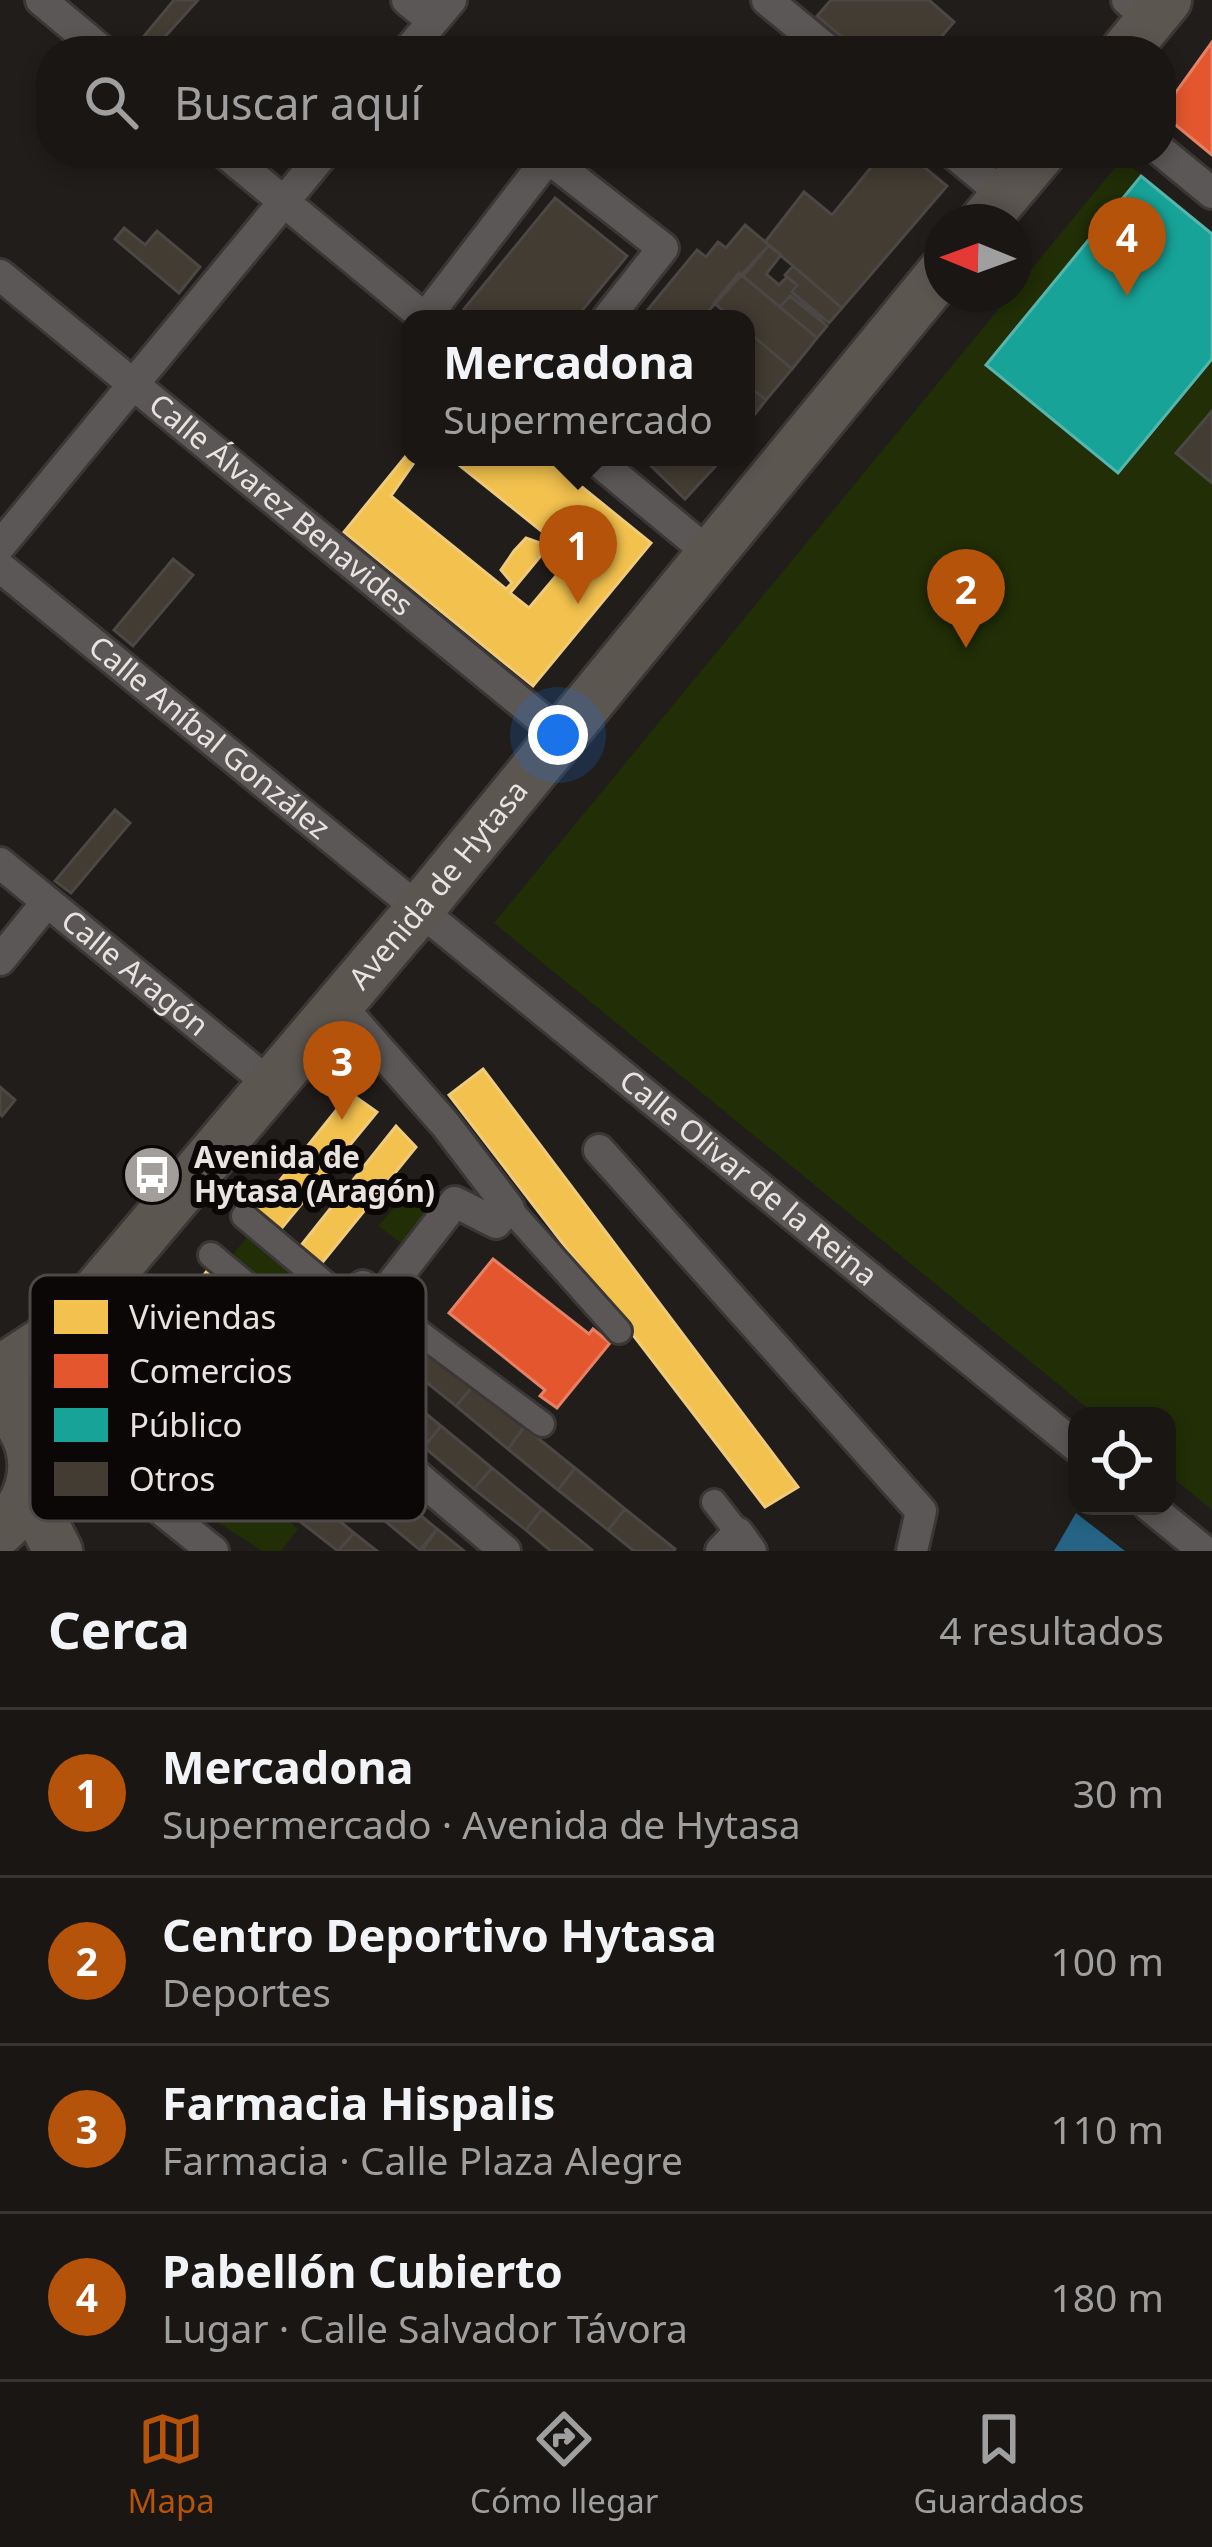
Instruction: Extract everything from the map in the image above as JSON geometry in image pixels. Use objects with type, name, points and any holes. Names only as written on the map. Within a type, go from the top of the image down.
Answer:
[{"type":"main road","points":[[998,204],[1028,168]]},
{"type":"main road","name":"Avenida de Hytasa","points":[[114,1275],[924,294]]},
{"type":"main road","points":[[0,1370],[30,1354]]},
{"type":"main road","points":[[18,1424],[30,1462]]},
{"type":"main road","points":[[30,1482],[15,1513],[58,1551]]},
{"type":"street","points":[[40,0],[84,36]]},
{"type":"street","points":[[407,0],[442,11],[421,36]]},
{"type":"street","points":[[766,0],[810,36]]},
{"type":"street","points":[[1176,163],[1212,193]]},
{"type":"street","points":[[243,168],[415,310]]},
{"type":"street","points":[[0,546],[312,168]]},
{"type":"street","points":[[431,310],[540,168]]},
{"type":"street","points":[[561,168],[663,248],[614,310]]},
{"type":"street","points":[[964,168],[990,204]]},
{"type":"street","name":"Calle Álvarez Benavides","points":[[0,275],[562,736]]},
{"type":"street","points":[[604,466],[710,554]]},
{"type":"street","name":"Calle Aníbal González","points":[[0,567],[419,910]]},
{"type":"street","name":"Calle Aragón","points":[[0,863],[271,1085]]},
{"type":"street","points":[[0,960],[47,902]]},
{"type":"street","name":"Calle Olivar de la Reina","points":[[419,910],[1068,1440]]},
{"type":"street","points":[[340,1005],[508,1208],[619,1330]]},
{"type":"street","points":[[599,1150],[921,1511],[912,1551]]},
{"type":"street","points":[[405,1275],[478,1167]]},
{"type":"street","points":[[455,1202],[496,1223],[508,1208]]},
{"type":"street","points":[[244,1216],[315,1275]]},
{"type":"street","points":[[211,1255],[235,1275]]},
{"type":"street","points":[[426,1336],[542,1424]]},
{"type":"street","points":[[426,1484],[505,1551]]},
{"type":"street","points":[[714,1502],[737,1545]]},
{"type":"street","points":[[1160,1515],[1204,1551]]},
{"type":"street","points":[[175,1521],[213,1551]]},
{"type":"green space","points":[[1115,168],[1133,168],[1212,233],[1212,1510],[1176,1480],[1176,1407],[1086,1407],[494,923],[996,312],[1032,312],[1032,268]]},
{"type":"green space","points":[[418,1180],[426,1216],[404,1245],[378,1226]]},
{"type":"green space","points":[[254,1228],[314,1275],[242,1275],[227,1262]]},
{"type":"green space","points":[[216,1521],[288,1521],[298,1529],[281,1551],[262,1551]]},
{"type":"water","points":[[1079,1515],[1125,1551],[1054,1551]]},
{"type":"building: Viviendas","points":[[401,462],[401,466],[412,466],[391,496],[506,589],[512,583],[501,570],[514,551],[526,538],[543,544],[549,537],[460,466],[556,466],[651,543],[533,686],[344,532]],"holes":[[[553,541],[572,557],[529,608],[510,593]]]},
{"type":"building: Viviendas","points":[[483,1069],[798,1487],[765,1507],[449,1095]]},
{"type":"building: Viviendas","points":[[350,1093],[377,1112],[272,1240],[248,1220]]},
{"type":"building: Viviendas","points":[[396,1126],[416,1147],[317,1269],[295,1253]]},
{"type":"building: Comercios","points":[[1212,42],[1212,155],[1176,125],[1176,92]]},
{"type":"building: Comercios","points":[[493,1259],[589,1334],[593,1329],[610,1343],[557,1408],[540,1396],[545,1390],[449,1313]]},
{"type":"building: Público","points":[[1141,176],[1212,234],[1212,359],[1118,473],[986,365]]},
{"type":"building: Otros","points":[[174,0],[198,0],[166,36],[144,36]]},
{"type":"building: Otros","points":[[831,0],[929,0],[954,22],[942,36],[840,36],[817,16]]},
{"type":"building: Otros","points":[[871,168],[925,168],[947,186],[932,204],[924,204],[924,213],[842,308],[765,242],[804,192],[832,215]]},
{"type":"building: Otros","points":[[555,198],[627,256],[582,310],[464,309]]},
{"type":"building: Otros","points":[[745,225],[769,245],[709,310],[647,310],[697,250],[706,257],[718,242],[726,248]]},
{"type":"building: Otros","points":[[124,228],[145,245],[157,231],[200,267],[179,293],[115,239]]},
{"type":"building: Otros","points":[[769,245],[781,255],[766,274],[779,285],[787,277],[797,285],[792,292],[827,326],[790,296],[780,307],[743,276]]},
{"type":"building: Otros","points":[[793,266],[842,308],[829,323],[792,292],[797,285],[785,275]]},
{"type":"building: Otros","points":[[739,273],[817,338],[792,369],[755,338],[755,310],[722,310],[714,303]]},
{"type":"building: Otros","points":[[790,296],[827,326],[817,338],[780,307]]},
{"type":"building: Otros","points":[[755,338],[792,369],[766,400],[755,391]]},
{"type":"building: Otros","points":[[755,391],[766,400],[755,414]]},
{"type":"building: Otros","points":[[1212,411],[1212,483],[1176,453]]},
{"type":"building: Otros","points":[[651,466],[716,466],[685,499]]},
{"type":"building: Otros","points":[[173,559],[193,575],[133,646],[114,630]]},
{"type":"building: Otros","points":[[115,810],[130,823],[71,893],[55,881]]},
{"type":"building: Otros","points":[[0,1087],[15,1100],[2,1116],[0,1114]]},
{"type":"building: Otros","points":[[426,1347],[473,1386],[456,1406],[426,1382]]},
{"type":"building: Otros","points":[[473,1386],[524,1427],[508,1449],[456,1406]]},
{"type":"building: Otros","points":[[426,1414],[441,1426],[426,1445]]},
{"type":"building: Otros","points":[[441,1426],[492,1468],[474,1489],[426,1445]]},
{"type":"building: Otros","points":[[524,1427],[575,1468],[558,1490],[508,1449]]},
{"type":"building: Otros","points":[[492,1468],[542,1509],[526,1530],[474,1489]]},
{"type":"building: Otros","points":[[575,1468],[625,1509],[608,1530],[558,1490]]},
{"type":"building: Otros","points":[[542,1509],[592,1551],[551,1551],[526,1530]]},
{"type":"building: Otros","points":[[625,1509],[674,1551],[634,1551],[608,1530]]},
{"type":"building: Otros","points":[[426,1520],[437,1529],[420,1550],[385,1521]]},
{"type":"building: Otros","points":[[299,1521],[340,1521],[354,1533],[338,1551]]},
{"type":"building: Otros","points":[[437,1529],[464,1551],[422,1551]]},
{"type":"building: Otros","points":[[354,1533],[377,1551],[338,1551]]},
{"type":"place","name":"Pabellón Cubierto","points":[[1127,296]]},
{"type":"place","name":"Mercadona","points":[[578,604]]},
{"type":"place","name":"Centro Deportivo Hytasa","points":[[966,648]]},
{"type":"place","name":"Farmacia Hispalis","points":[[342,1120]]},
{"type":"place","name":"Avenida de Hytasa (Aragón)","points":[[152,1175]]}]
